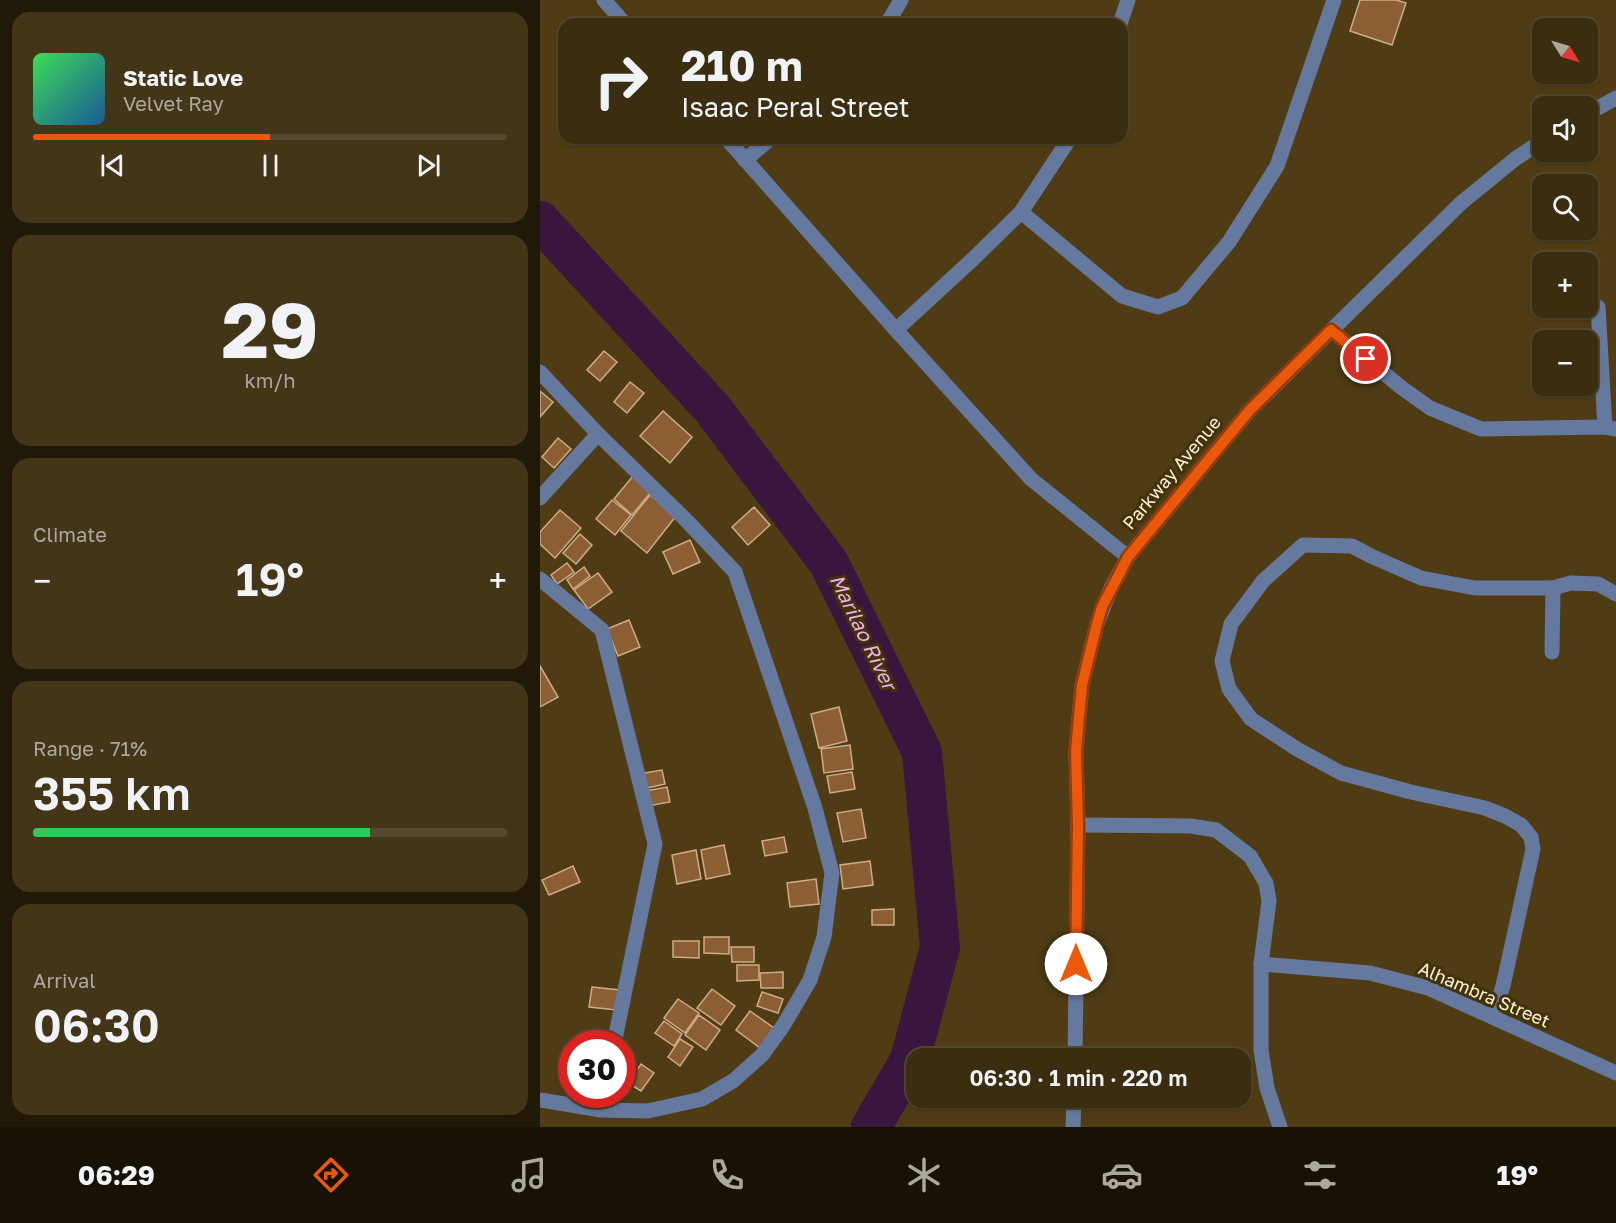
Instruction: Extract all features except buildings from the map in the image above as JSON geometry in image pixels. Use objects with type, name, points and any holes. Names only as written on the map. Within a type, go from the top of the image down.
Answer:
[{"type":"street","points":[[604,0],[620,18]]},
{"type":"street","points":[[890,18],[900,0]]},
{"type":"street","points":[[1122,18],[1128,0]]},
{"type":"street","points":[[1021,212],[1122,296],[1158,308],[1182,298],[1229,242],[1277,166],[1334,0]]},
{"type":"street","points":[[1598,108],[1616,98]]},
{"type":"street","points":[[731,144],[1031,479],[1128,557]]},
{"type":"street","points":[[745,159],[764,144]]},
{"type":"street","points":[[896,330],[1021,212],[1066,144]]},
{"type":"street","name":"Parkway Avenue","points":[[1075,1048],[1078,825],[1076,751],[1082,685],[1102,607],[1128,557],[1249,411],[1461,203],[1532,148]]},
{"type":"street","points":[[1331,330],[1430,408],[1480,429],[1610,428],[1598,306]]},
{"type":"street","points":[[540,372],[735,572],[815,808],[832,873],[824,937],[810,980],[783,1026],[762,1055],[733,1081],[702,1099],[648,1111],[633,1108]]},
{"type":"street","points":[[540,498],[598,434]]},
{"type":"street","points":[[1492,1017],[1503,986],[1533,849],[1531,837],[1521,825],[1485,808],[1411,792],[1341,773],[1251,719],[1229,689],[1222,661],[1231,624],[1263,581],[1303,545],[1352,546],[1380,561],[1421,578],[1475,588],[1553,588],[1571,583],[1598,584],[1616,594]]},
{"type":"street","points":[[540,579],[602,630],[655,844],[617,1030]]},
{"type":"street","points":[[1552,652],[1553,588]]},
{"type":"street","points":[[1078,825],[1191,826],[1216,830],[1250,856],[1266,883],[1269,901],[1261,964],[1261,1050],[1267,1088],[1281,1127]]},
{"type":"street","name":"Alhambra Street","points":[[1261,964],[1370,973],[1428,988],[1616,1073]]},
{"type":"street","points":[[540,1100],[558,1101]]},
{"type":"street","points":[[1073,1127],[1074,1108]]},
{"type":"waterway","name":"Marilao River","points":[[540,221],[711,407],[829,563],[922,752],[940,947],[910,1060],[871,1127]]},
{"type":"route","points":[[1076,964],[1078,825],[1076,751],[1082,685],[1102,607],[1111,588],[1128,557],[1249,411],[1331,330],[1366,359]]}]
